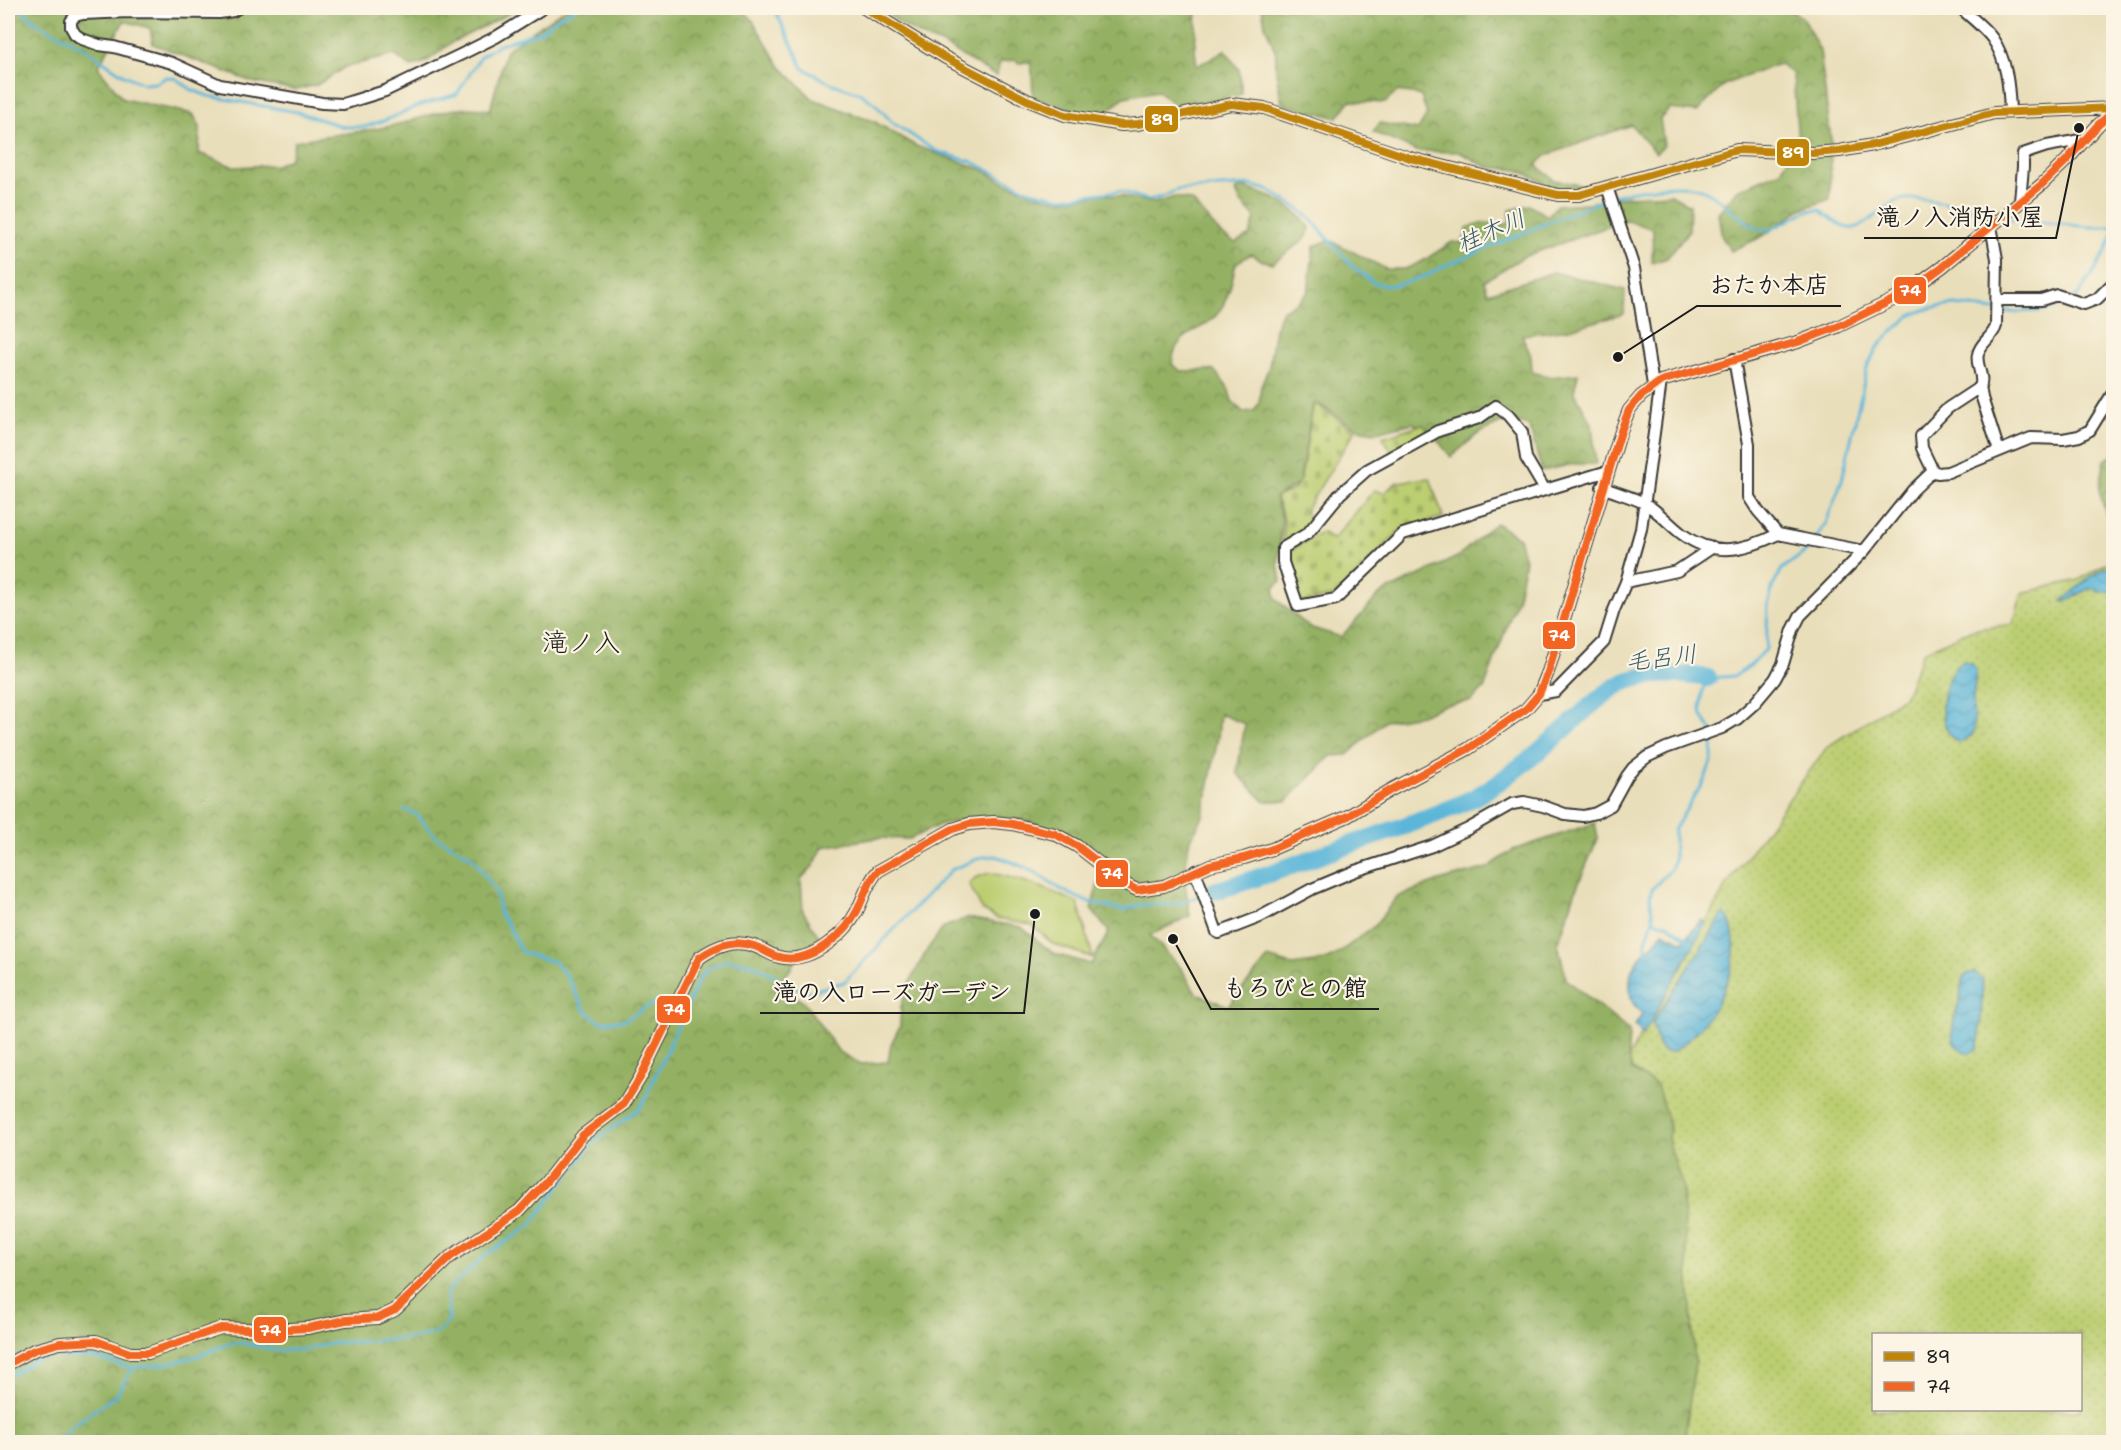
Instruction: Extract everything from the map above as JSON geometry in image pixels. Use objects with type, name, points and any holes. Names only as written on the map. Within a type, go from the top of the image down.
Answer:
[{"type":"street","points":[[238,8],[219,13],[83,14],[75,16],[70,27],[82,39],[172,63],[219,86],[322,104],[343,104],[385,91],[496,37],[543,8]]},
{"type":"street","points":[[864,8],[946,58],[1027,100],[1065,115],[1122,125],[1138,124],[1218,106],[1242,104],[1264,108],[1410,158],[1558,195],[1579,195],[1608,189],[1737,150],[1813,153],[1839,151],[1873,145],[1994,113],[2114,109]]},
{"type":"street","points":[[1961,8],[1992,38],[1996,45],[2006,70],[2010,111]]},
{"type":"street","points":[[8,1364],[34,1350],[60,1343],[88,1340],[130,1353],[148,1353],[221,1328],[271,1330],[308,1328],[346,1320],[378,1318],[396,1310],[450,1257],[519,1211],[546,1182],[583,1135],[624,1104],[640,1078],[699,958],[710,950],[726,944],[739,943],[754,946],[779,957],[802,957],[818,950],[845,928],[857,911],[872,877],[878,870],[953,829],[969,824],[993,822],[1054,834],[1077,846],[1113,876],[1137,890],[1164,886],[1272,849],[1348,816],[1389,791],[1468,750],[1526,710],[1539,694],[1558,640],[1602,487],[1629,410],[1657,383],[1798,342],[1905,294],[1942,267],[2067,160],[2114,109]]},
{"type":"street","points":[[2020,201],[2024,167],[2023,154],[2047,146],[2086,139]]},
{"type":"street","points":[[1539,694],[1556,691],[1602,646],[1626,582],[1646,504],[1657,383],[1634,268],[1608,189]]},
{"type":"street","points":[[1992,225],[1995,244],[1997,317],[1994,332],[1982,345],[1977,355],[1982,382],[1980,387],[1982,398],[1999,451]]},
{"type":"street","points":[[1998,301],[2041,300],[2057,295],[2077,303],[2091,302],[2114,282]]},
{"type":"street","points":[[1734,359],[1749,444],[1749,497],[1778,534]]},
{"type":"street","points":[[1980,387],[1957,400],[1921,436],[1922,448],[1934,471],[1948,472],[2031,438],[2062,439],[2079,436],[2090,429],[2114,391]]},
{"type":"street","points":[[1545,490],[1526,458],[1522,432],[1508,415],[1496,406],[1479,418],[1438,431],[1353,481],[1308,533],[1283,548],[1283,562],[1298,606],[1336,599],[1403,534],[1608,471]]},
{"type":"street","points":[[1196,874],[1217,932],[1260,918],[1312,890],[1355,871],[1432,846],[1512,804],[1524,802],[1565,814],[1583,816],[1596,813],[1611,805],[1633,768],[1647,757],[1722,728],[1754,704],[1775,679],[1783,664],[1793,630],[1800,616],[1864,550],[1913,490],[1934,471]]},
{"type":"street","points":[[1602,487],[1646,504],[1684,536],[1713,547],[1737,550],[1778,534],[1864,550]]},
{"type":"street","points":[[1626,582],[1677,571],[1713,547]]},
{"type":"green space","points":[[8,8],[520,8],[451,43],[426,62],[411,67],[394,55],[345,67],[317,85],[295,90],[252,82],[153,44],[150,28],[124,21],[98,67],[123,99],[193,114],[200,127],[199,153],[234,167],[276,165],[290,159],[295,141],[379,128],[463,108],[490,110],[506,50],[566,8],[740,8],[751,18],[781,67],[813,99],[875,122],[916,146],[984,170],[1004,182],[1044,197],[1060,200],[1102,194],[1155,203],[1175,197],[1192,201],[1220,233],[1235,243],[1250,235],[1255,218],[1241,202],[1236,190],[1243,187],[1263,194],[1280,201],[1296,212],[1310,228],[1306,238],[1273,263],[1263,261],[1251,254],[1236,263],[1227,295],[1218,313],[1212,320],[1184,338],[1174,353],[1172,364],[1181,371],[1214,370],[1228,388],[1232,401],[1243,412],[1254,411],[1259,403],[1261,386],[1269,367],[1275,329],[1281,312],[1299,301],[1308,292],[1314,246],[1330,240],[1386,269],[1405,269],[1423,261],[1452,242],[1460,243],[1466,236],[1467,229],[1472,226],[1482,223],[1509,224],[1510,210],[1529,205],[1548,216],[1557,205],[1588,203],[1627,196],[1671,194],[1690,205],[1689,230],[1667,258],[1652,263],[1653,229],[1626,220],[1523,257],[1484,281],[1488,293],[1554,272],[1625,290],[1624,314],[1569,329],[1522,335],[1531,356],[1532,372],[1551,377],[1578,374],[1574,391],[1592,424],[1596,464],[1574,464],[1542,471],[1529,426],[1507,420],[1478,434],[1451,457],[1431,432],[1413,423],[1376,432],[1357,429],[1320,405],[1313,404],[1299,484],[1275,497],[1282,519],[1278,565],[1281,581],[1274,588],[1276,599],[1309,627],[1341,637],[1380,594],[1457,557],[1496,523],[1519,538],[1525,560],[1518,596],[1484,689],[1471,701],[1445,705],[1421,715],[1385,721],[1347,755],[1331,756],[1287,801],[1264,801],[1237,773],[1245,724],[1220,714],[1218,737],[1203,816],[1189,843],[1184,877],[1190,916],[1150,935],[1180,967],[1197,994],[1228,1006],[1268,958],[1292,965],[1323,961],[1336,955],[1374,926],[1397,897],[1439,881],[1487,868],[1513,850],[1595,823],[1598,838],[1577,887],[1558,944],[1566,979],[1629,1031],[1628,1052],[1632,1070],[1657,1085],[1670,1128],[1668,1139],[1682,1186],[1695,1363],[1684,1442],[8,1442]],"holes":[[[983,817],[1023,820],[1057,831],[1096,851],[1099,880],[1091,909],[1109,932],[1091,964],[1054,954],[1021,927],[967,918],[944,927],[929,947],[908,985],[901,1006],[900,1026],[891,1044],[888,1062],[861,1064],[839,1052],[804,1002],[775,986],[790,970],[801,950],[815,946],[819,937],[803,911],[801,879],[814,865],[823,847],[877,838],[910,839],[941,824]]]},
{"type":"green space","points":[[881,8],[1197,8],[1195,50],[1197,66],[1225,50],[1239,70],[1242,94],[1179,108],[1158,91],[1124,97],[1112,108],[1086,114],[1033,97],[1030,62],[1019,63],[1015,60],[1000,62],[996,76],[942,44],[923,37],[902,25]]},
{"type":"green space","points":[[1262,8],[1747,8],[1751,12],[1765,8],[1788,8],[1804,19],[1820,51],[1831,140],[1830,199],[1801,209],[1763,236],[1731,251],[1722,237],[1718,213],[1737,190],[1781,171],[1798,142],[1793,74],[1779,64],[1725,84],[1697,112],[1670,109],[1660,119],[1664,145],[1656,153],[1631,125],[1547,155],[1536,165],[1554,180],[1580,185],[1582,190],[1550,189],[1542,181],[1518,170],[1487,167],[1459,152],[1416,151],[1373,132],[1380,123],[1418,130],[1427,115],[1421,96],[1398,91],[1385,103],[1350,101],[1337,118],[1282,104],[1276,73],[1276,53],[1265,25]]},
{"type":"green space","points":[[1314,403],[1355,431],[1305,511],[1314,525],[1283,546],[1284,520],[1276,497],[1294,490],[1301,478]]},
{"type":"green space","points":[[1423,424],[1429,433],[1393,454],[1383,437]]},
{"type":"green space","points":[[2113,455],[2113,528],[2109,524],[2099,490],[2105,460]]},
{"type":"green space","points":[[1430,478],[1443,517],[1401,530],[1335,596],[1300,603],[1286,561],[1289,551],[1322,532],[1333,540],[1374,490],[1384,493],[1397,482]]},
{"type":"green space","points":[[2113,559],[2113,1442],[1663,1442],[1625,1063],[1730,880],[1827,747],[1905,696],[1923,652],[1970,630],[2013,624],[2022,593],[2079,580]]},
{"type":"green space","points":[[989,873],[1024,881],[1078,903],[1093,958],[1053,944],[1032,925],[998,919],[982,910],[969,884],[975,878]]},
{"type":"water","points":[[2113,564],[2113,591],[2099,592],[2093,588],[2062,601],[2097,572]]},
{"type":"water","points":[[1963,661],[1972,663],[1976,671],[1973,700],[1974,732],[1960,743],[1951,736],[1945,726],[1942,702],[1949,678]]},
{"type":"water","points":[[1724,913],[1730,922],[1734,945],[1733,963],[1720,999],[1697,1030],[1684,1043],[1671,1053],[1663,1051],[1658,1044],[1652,1023]]},
{"type":"water","points":[[1701,920],[1706,923],[1643,1035],[1635,1026],[1642,1014],[1631,997],[1633,968],[1663,932],[1683,942]]},
{"type":"water","points":[[1974,972],[1983,979],[1980,1036],[1977,1049],[1969,1053],[1956,1045],[1952,1032],[1963,978]]},
{"type":"waterway","points":[[19,8],[37,23],[84,48],[124,75],[144,84],[157,83],[166,77],[175,78],[192,90],[208,96],[297,112],[344,127],[364,127],[457,94],[481,56],[499,45],[541,31],[576,8]]},
{"type":"waterway","name":"桂木川","points":[[774,8],[803,68],[830,83],[860,93],[875,104],[893,123],[936,151],[973,162],[1030,191],[1062,198],[1120,191],[1148,200],[1177,190],[1250,185],[1268,190],[1311,219],[1352,266],[1373,282],[1387,286],[1428,275],[1444,266],[1607,198]]},
{"type":"waterway","name":"桂木川","points":[[1613,196],[1660,187],[1697,188],[1718,199],[1751,225],[1758,229],[1770,230],[1807,211],[1820,210],[1841,225],[1855,228],[1890,205],[1905,199],[1938,202],[1997,216]]},
{"type":"waterway","name":"桂木川","points":[[2007,219],[2114,227]]},
{"type":"waterway","name":"毛呂川","points":[[2073,298],[2079,295],[2104,255],[2114,231]]},
{"type":"waterway","name":"毛呂川","points":[[1646,955],[1646,941],[1653,920],[1650,897],[1652,889],[1671,869],[1674,860],[1674,830],[1705,779],[1712,759],[1713,732],[1702,716],[1702,693],[1708,678],[1735,676],[1751,665],[1766,649],[1768,605],[1773,586],[1782,569],[1808,550],[1826,523],[1842,480],[1867,368],[1876,349],[1910,316],[1930,308],[1955,305],[2011,312],[2040,311],[2068,302]]},
{"type":"waterway","name":"毛呂川","points":[[1214,891],[1402,827],[1479,795],[1518,768],[1603,695],[1620,684],[1647,676],[1708,678]]},
{"type":"waterway","points":[[404,809],[417,815],[435,836],[472,857],[496,892],[500,915],[508,925],[519,948],[523,953],[554,962],[566,975],[585,1010],[593,1017],[601,1022],[625,1020],[648,1006],[661,1002],[673,1003]]},
{"type":"waterway","name":"毛呂川","points":[[8,1377],[35,1360],[48,1357],[91,1357],[133,1368],[195,1357],[230,1343],[277,1350],[300,1350],[334,1343],[414,1338],[438,1332],[449,1321],[448,1290],[487,1254],[530,1226],[593,1142],[637,1110],[643,1103],[700,978],[706,970],[727,960],[753,964],[796,988],[809,992],[844,982],[951,870],[982,857],[996,856],[1012,862],[1033,871],[1062,890],[1085,901],[1123,910],[1140,905],[1177,904],[1214,891]]},
{"type":"waterway","points":[[1653,920],[1667,924],[1690,941]]},
{"type":"waterway","points":[[8,1350],[16,1355]]},
{"type":"waterway","points":[[57,1442],[73,1425],[116,1395],[133,1368]]},
{"type":"transit line","name":"89","points":[[864,8],[946,58],[1027,100],[1065,115],[1122,125],[1138,124],[1232,104],[1264,108],[1410,158],[1558,195],[1579,195],[1737,150],[1813,153],[1839,151],[1873,145],[1994,113],[2114,108]]},
{"type":"transit line","name":"74","points":[[8,1364],[34,1350],[60,1343],[96,1341],[130,1353],[148,1353],[221,1328],[271,1330],[308,1328],[346,1320],[378,1318],[395,1310],[450,1257],[519,1211],[546,1182],[583,1135],[624,1104],[640,1078],[699,958],[718,947],[739,943],[786,958],[812,953],[834,939],[849,924],[871,880],[878,871],[953,829],[969,824],[993,822],[1055,834],[1077,846],[1127,885],[1137,890],[1164,886],[1210,865],[1272,849],[1348,816],[1389,791],[1468,749],[1526,709],[1539,694],[1548,672],[1621,431],[1629,410],[1641,396],[1661,381],[1798,342],[1837,327],[1905,294],[1942,267],[2041,185],[2114,111]]},
{"type":"place","name":"滝ノ入消防小屋","points":[[2079,128]]},
{"type":"place","name":"おたか本店","points":[[1618,357]]},
{"type":"place","name":"滝の入ローズガーデン","points":[[1035,914]]},
{"type":"place","name":"もろびとの館","points":[[1173,939]]},
{"type":"district","name":"滝ノ入","points":[[581,641]]}]
